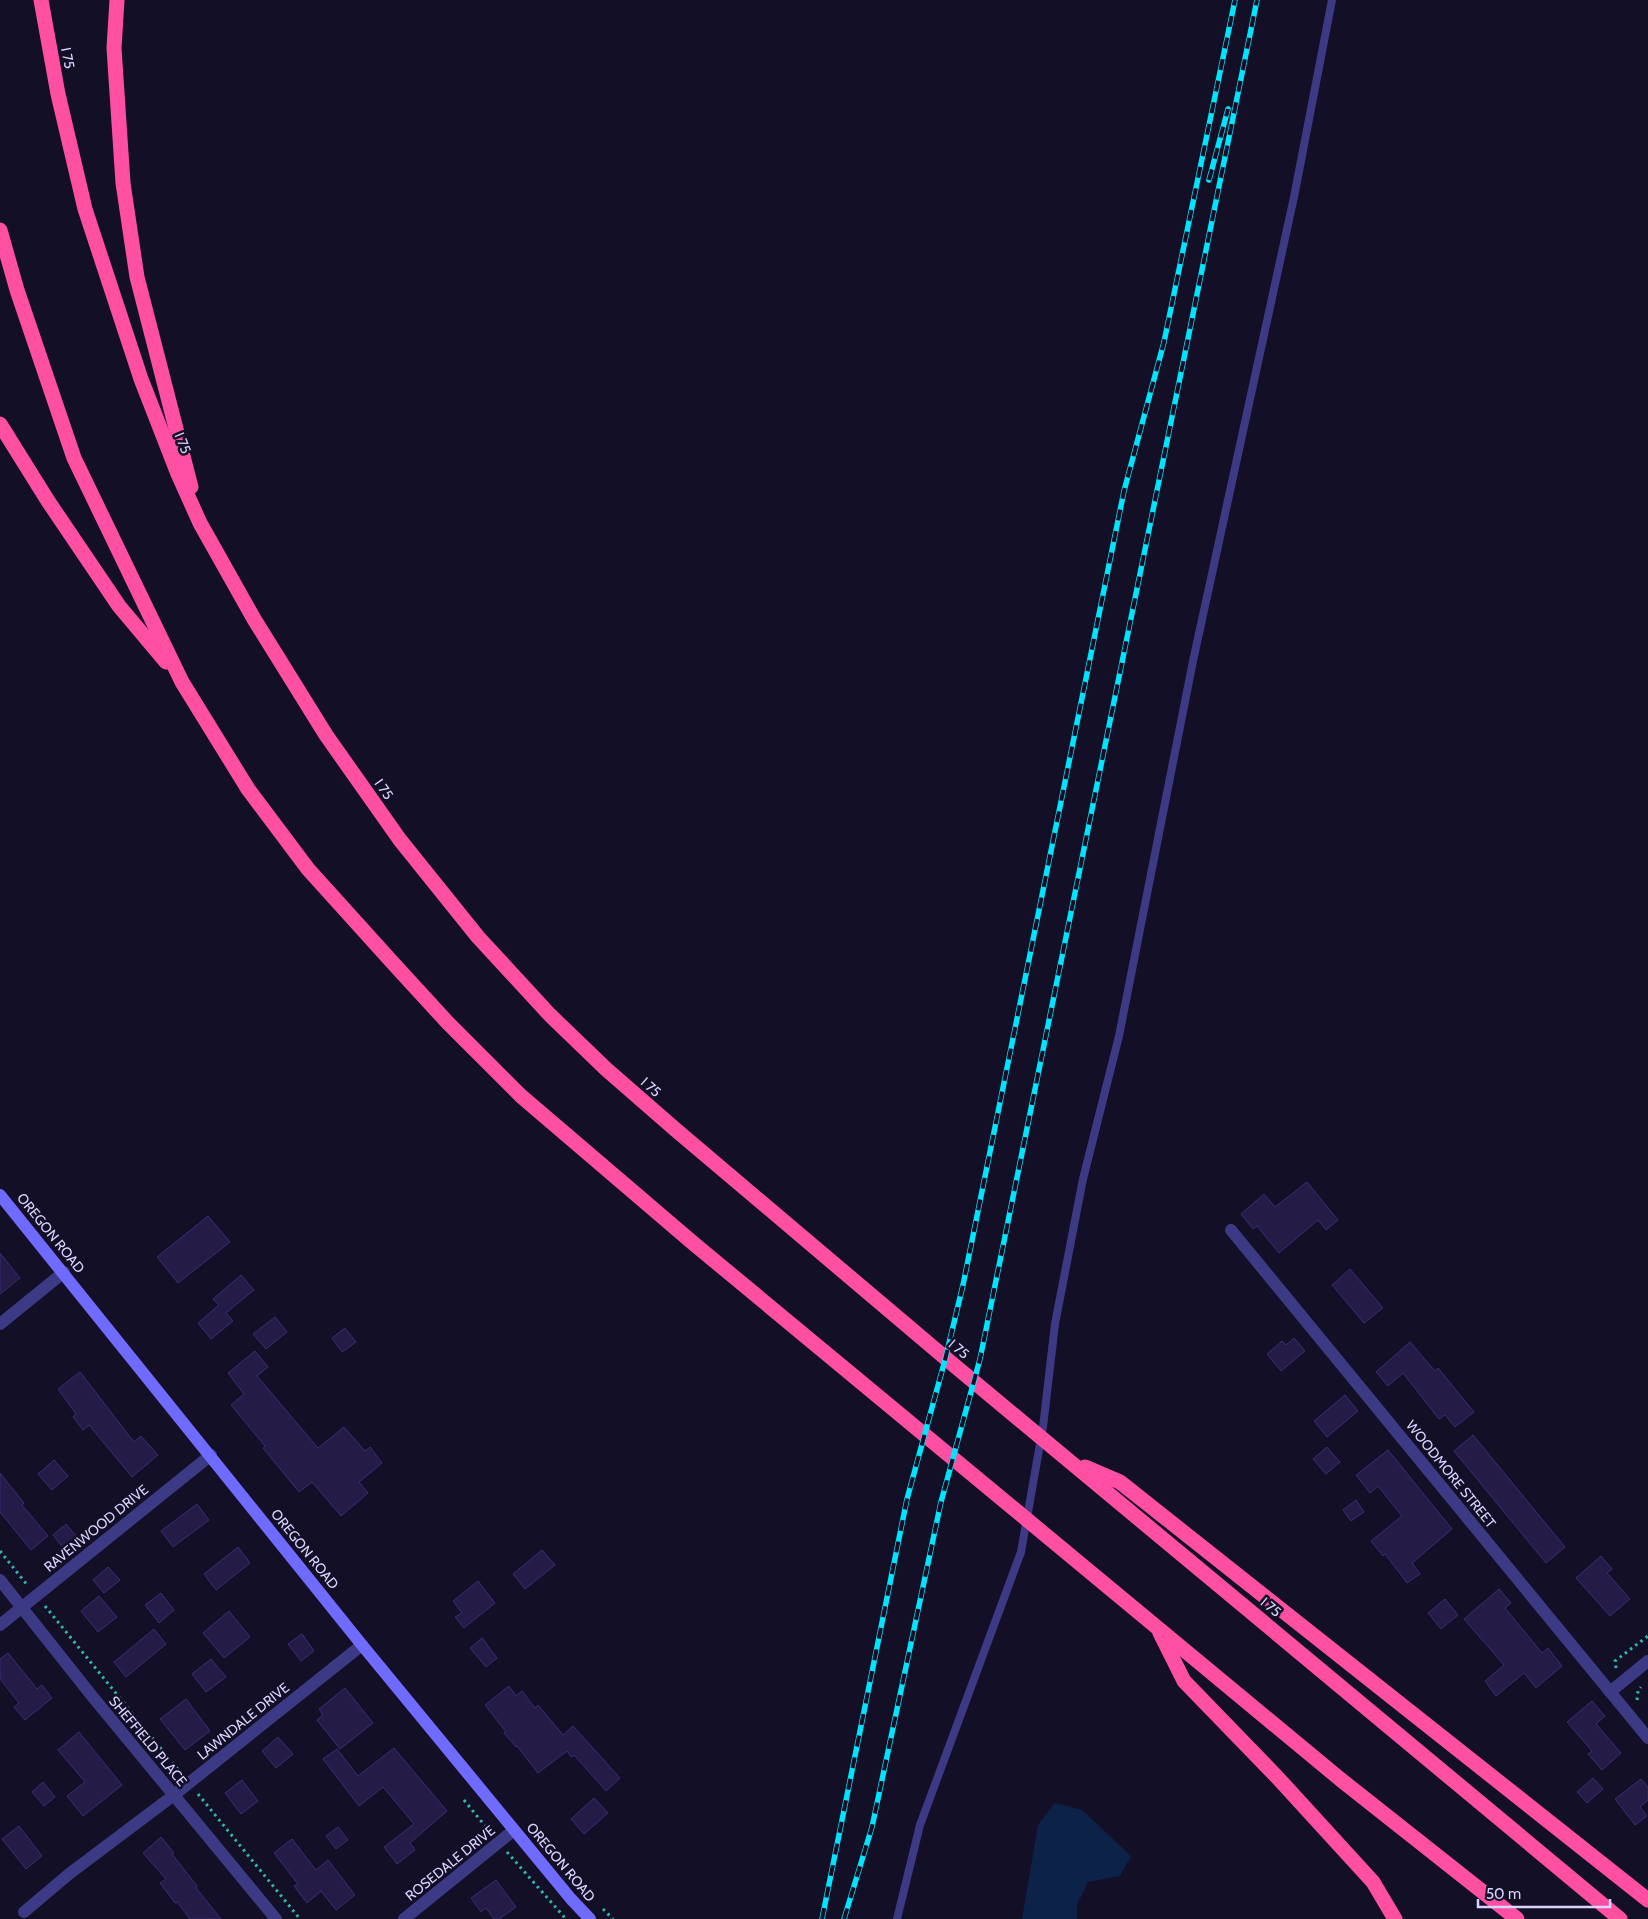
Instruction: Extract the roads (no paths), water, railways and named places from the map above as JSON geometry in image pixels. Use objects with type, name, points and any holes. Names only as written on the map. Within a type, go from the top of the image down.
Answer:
[{"type":"highway","name":"I 75","points":[[41,0],[58,94],[85,210],[141,379],[178,474],[200,523],[254,619],[326,735],[400,840],[478,936],[550,1015],[606,1069],[833,1263],[1620,1919]]},
{"type":"highway","points":[[117,0],[114,48],[122,174],[137,277],[200,523]]},
{"type":"highway","points":[[0,230],[16,290],[74,458],[182,682],[248,789],[308,869],[448,1023],[521,1096],[693,1244],[1340,1779],[1517,1919]]},
{"type":"highway","points":[[0,424],[48,501],[119,606],[182,682]]},
{"type":"highway","points":[[1070,1461],[1120,1482],[1648,1900]]},
{"type":"highway","points":[[1157,1627],[1184,1681],[1277,1777],[1373,1882],[1395,1919]]},
{"type":"street","name":"OREGON ROAD","points":[[0,1194],[362,1645],[571,1899],[590,1919]]},
{"type":"street","name":"WOODMORE STREET","points":[[1231,1230],[1648,1738]]},
{"type":"street","points":[[0,1324],[64,1272]]},
{"type":"street","name":"RAVENWOOD DRIVE","points":[[0,1625],[211,1455]]},
{"type":"street","name":"SHEFFIELD PLACE","points":[[0,1580],[92,1696],[276,1919]]},
{"type":"street","name":"LAWNDALE DRIVE","points":[[24,1912],[69,1874],[174,1796],[362,1645]]},
{"type":"street","points":[[1610,1692],[1648,1661]]},
{"type":"street","name":"ROSEDALE DRIVE","points":[[404,1919],[514,1830]]},
{"type":"lane","points":[[897,1919],[920,1826],[1021,1552],[1043,1427],[1055,1324],[1083,1180],[1119,1036],[1191,670],[1294,197],[1332,0]]},
{"type":"water","points":[[1055,1803],[1082,1810],[1131,1856],[1120,1876],[1088,1882],[1077,1905],[1077,1919],[1022,1919],[1038,1825]]},
{"type":"railway","points":[[822,1919],[907,1499],[945,1360],[963,1285],[1124,491],[1164,342],[1235,0]]},
{"type":"railway","points":[[844,1919],[872,1827],[941,1502],[980,1359],[1257,0]]},
{"type":"railway","points":[[1209,180],[1228,109]]}]
